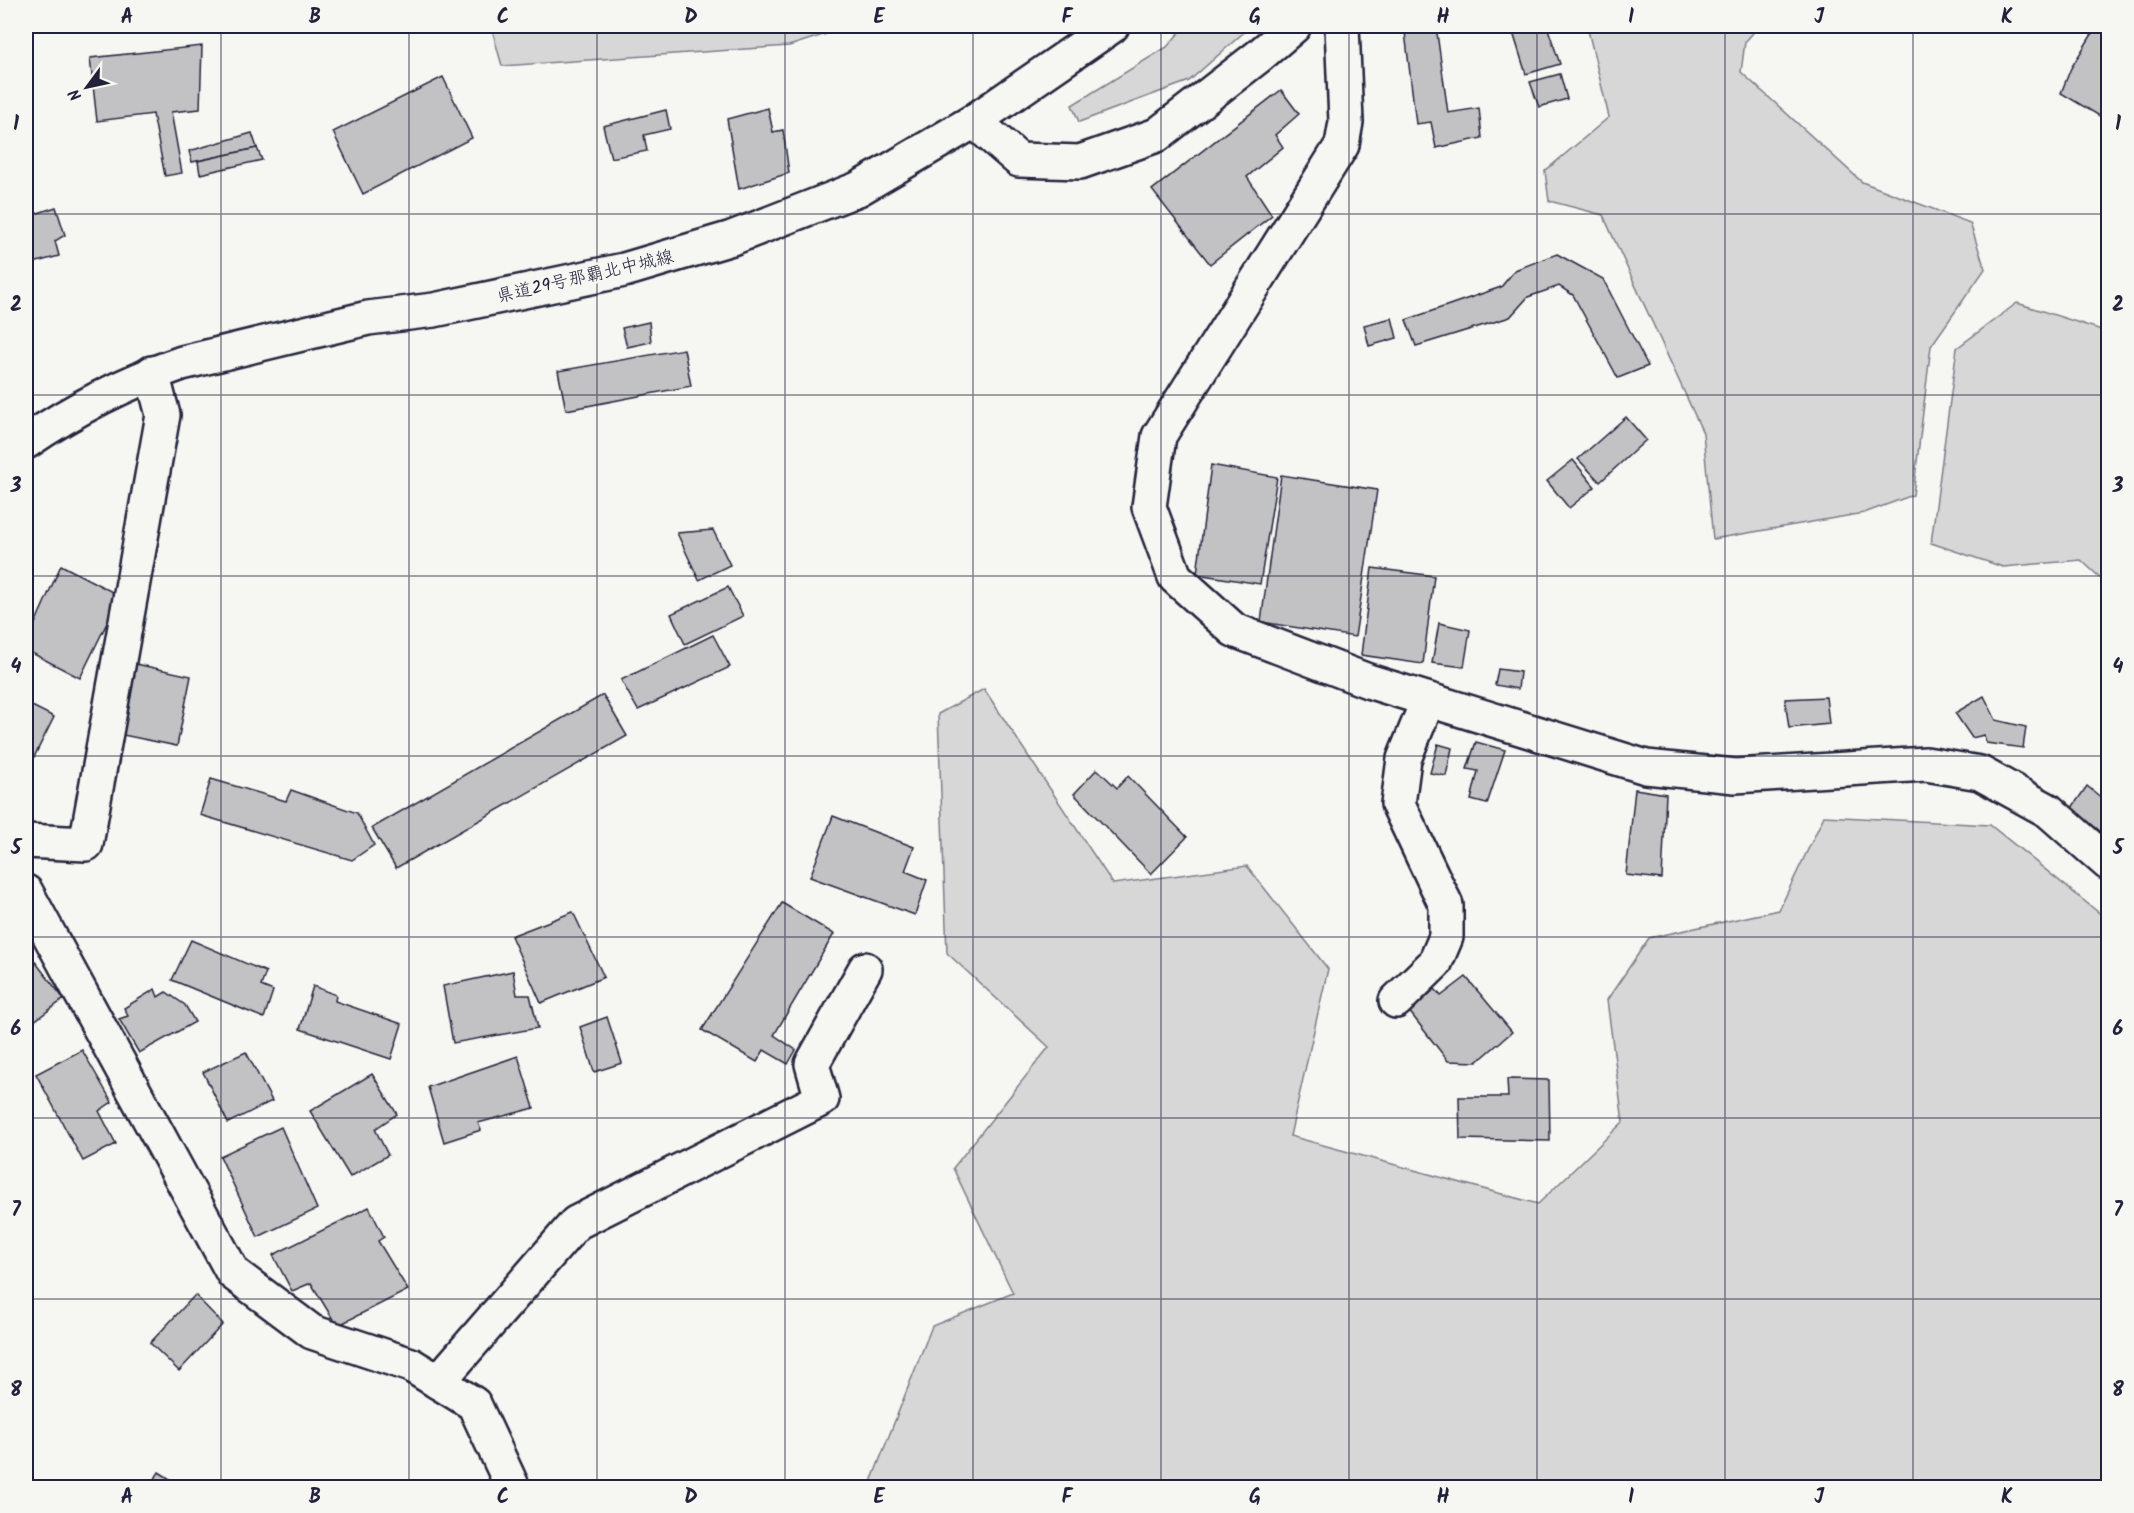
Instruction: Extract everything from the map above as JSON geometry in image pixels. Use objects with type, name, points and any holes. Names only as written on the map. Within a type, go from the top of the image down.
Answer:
[{"type":"street","name":"県道29号那覇北中城線","points":[[26,442],[90,403],[152,373],[182,363],[369,318],[434,310],[624,270],[691,251],[793,216],[858,189],[974,121],[1112,26]]},
{"type":"street","points":[[974,121],[1019,160],[1080,162],[1156,135],[1259,56],[1294,26]]},
{"type":"street","points":[[1342,26],[1346,122],[1342,145],[1159,436],[1149,507],[1175,576],[1234,630],[1368,681],[1646,767],[1735,776],[1926,764],[1980,773],[2049,811],[2109,863]]},
{"type":"street","points":[[26,841],[86,844],[163,415],[152,373]]},
{"type":"street","points":[[1396,1001],[1435,963],[1446,937],[1446,905],[1398,804],[1404,759],[1428,700]]},
{"type":"street","points":[[26,892],[233,1273],[312,1332],[411,1365],[474,1404],[513,1488]]},
{"type":"street","points":[[438,1382],[576,1223],[822,1100],[812,1064],[865,969]]},
{"type":"shaded area","points":[[491,26],[851,26],[789,46],[502,66]]},
{"type":"shaded area","points":[[1185,26],[1251,26],[1189,81],[1079,122],[1072,105],[1167,47]]},
{"type":"shaded area","points":[[1587,26],[1759,26],[1745,42],[1741,72],[1862,182],[1970,223],[1985,269],[1931,346],[1913,495],[1864,513],[1713,539],[1703,433],[1603,215],[1549,201],[1545,171],[1609,117]]},
{"type":"shaded area","points":[[2017,303],[2108,332],[2108,585],[2081,560],[2003,567],[1931,543],[1957,348]]},
{"type":"shaded area","points":[[984,689],[1113,884],[1247,866],[1328,969],[1290,1136],[1538,1204],[1623,1122],[1607,1000],[1649,938],[1779,910],[1824,816],[1990,825],[2108,920],[2108,1487],[869,1487],[932,1326],[1013,1293],[953,1168],[1049,1047],[947,953],[938,714]]},
{"type":"building","points":[[1436,26],[1448,113],[1479,108],[1482,138],[1436,148],[1431,122],[1416,124],[1405,32]]},
{"type":"building","points":[[1511,26],[1547,26],[1560,64],[1526,74]]},
{"type":"building","points":[[2097,26],[2108,26],[2108,121],[2061,93],[2071,68]]},
{"type":"building","points":[[202,46],[200,109],[171,112],[182,173],[165,176],[153,114],[97,121],[90,58]]},
{"type":"building","points":[[1560,74],[1567,99],[1539,107],[1530,82]]},
{"type":"building","points":[[443,77],[472,138],[363,194],[333,132]]},
{"type":"building","points":[[1281,90],[1299,114],[1275,135],[1283,147],[1247,177],[1272,215],[1210,264],[1152,190]]},
{"type":"building","points":[[768,108],[773,132],[783,130],[789,173],[739,189],[727,119]]},
{"type":"building","points":[[666,110],[670,129],[644,135],[647,151],[611,158],[603,126]]},
{"type":"building","points":[[252,133],[257,148],[192,162],[189,151]]},
{"type":"building","points":[[257,148],[262,160],[200,174],[198,161]]},
{"type":"building","points":[[56,207],[65,235],[55,241],[59,256],[26,265],[26,217]]},
{"type":"building","points":[[1557,254],[1603,279],[1648,366],[1618,378],[1573,295],[1559,286],[1528,297],[1510,317],[1416,346],[1406,320],[1501,287],[1515,270]]},
{"type":"building","points":[[1392,318],[1397,338],[1369,346],[1364,325]]},
{"type":"building","points":[[649,322],[651,342],[627,347],[622,328]]},
{"type":"building","points":[[26,335],[32,359],[26,360]]},
{"type":"building","points":[[684,349],[691,386],[566,410],[558,371]]},
{"type":"building","points":[[1626,417],[1646,440],[1600,482],[1578,459]]},
{"type":"building","points":[[1573,460],[1595,487],[1569,508],[1547,481]]},
{"type":"building","points":[[1211,465],[1277,477],[1260,584],[1197,574]]},
{"type":"building","points":[[1281,475],[1377,490],[1355,637],[1261,622]]},
{"type":"building","points":[[713,530],[730,565],[699,580],[677,533]]},
{"type":"building","points":[[61,565],[120,596],[80,678],[26,650],[26,644]]},
{"type":"building","points":[[1372,568],[1434,576],[1423,664],[1361,655]]},
{"type":"building","points":[[26,576],[33,580],[26,595]]},
{"type":"building","points":[[728,587],[743,616],[685,644],[671,614]]},
{"type":"building","points":[[1439,623],[1470,630],[1464,667],[1432,663]]},
{"type":"building","points":[[713,635],[730,667],[638,710],[621,680]]},
{"type":"building","points":[[136,664],[191,676],[177,746],[123,735]]},
{"type":"building","points":[[1498,669],[1520,672],[1518,689],[1495,685]]},
{"type":"building","points":[[603,695],[627,736],[396,868],[372,828]]},
{"type":"building","points":[[1984,696],[1996,720],[2026,727],[2023,748],[1986,743],[1984,735],[1972,738],[1955,713]]},
{"type":"building","points":[[1826,697],[1829,724],[1789,728],[1785,699]]},
{"type":"building","points":[[26,703],[54,717],[30,765],[26,763]]},
{"type":"building","points":[[1476,742],[1505,750],[1487,804],[1471,800],[1478,771],[1467,769]]},
{"type":"building","points":[[1438,744],[1452,748],[1446,776],[1430,773]]},
{"type":"building","points":[[1097,769],[1117,788],[1128,776],[1187,837],[1151,874],[1074,794]]},
{"type":"building","points":[[211,779],[286,801],[291,790],[357,813],[374,845],[352,860],[200,815]]},
{"type":"building","points":[[2087,786],[2108,803],[2108,837],[2071,809]]},
{"type":"building","points":[[1635,789],[1666,794],[1662,879],[1626,875]]},
{"type":"building","points":[[833,816],[914,847],[905,871],[927,880],[915,915],[810,877]]},
{"type":"building","points":[[782,903],[834,934],[774,1035],[796,1050],[788,1064],[764,1050],[757,1062],[702,1030]]},
{"type":"building","points":[[573,912],[604,977],[541,1003],[511,936]]},
{"type":"building","points":[[191,940],[266,972],[261,986],[273,991],[264,1018],[172,980]]},
{"type":"building","points":[[26,950],[64,999],[26,1027]]},
{"type":"building","points":[[513,971],[517,995],[530,995],[538,1028],[453,1043],[443,986]]},
{"type":"building","points":[[1466,977],[1512,1032],[1477,1062],[1448,1061],[1409,1011],[1435,989],[1441,996]]},
{"type":"building","points":[[313,986],[336,995],[335,1001],[402,1024],[391,1059],[300,1029]]},
{"type":"building","points":[[155,989],[158,997],[166,992],[185,1005],[195,1022],[139,1053],[119,1019],[128,1016],[124,1008]]},
{"type":"building","points":[[607,1017],[622,1063],[594,1072],[580,1027]]},
{"type":"building","points":[[82,1050],[112,1102],[99,1111],[116,1144],[83,1161],[36,1074]]},
{"type":"building","points":[[246,1052],[272,1101],[228,1123],[203,1072]]},
{"type":"building","points":[[518,1056],[534,1108],[478,1123],[481,1130],[444,1142],[428,1087]]},
{"type":"building","points":[[372,1074],[397,1114],[375,1129],[388,1155],[350,1177],[310,1111]]},
{"type":"building","points":[[1507,1079],[1549,1080],[1550,1141],[1460,1139],[1459,1097],[1508,1097]]},
{"type":"building","points":[[281,1127],[317,1209],[258,1237],[220,1156]]},
{"type":"building","points":[[369,1207],[384,1237],[378,1241],[408,1290],[337,1326],[311,1283],[292,1291],[273,1255]]},
{"type":"building","points":[[195,1295],[223,1324],[179,1371],[150,1343]]},
{"type":"building","points":[[159,1472],[184,1488],[149,1488]]}]
